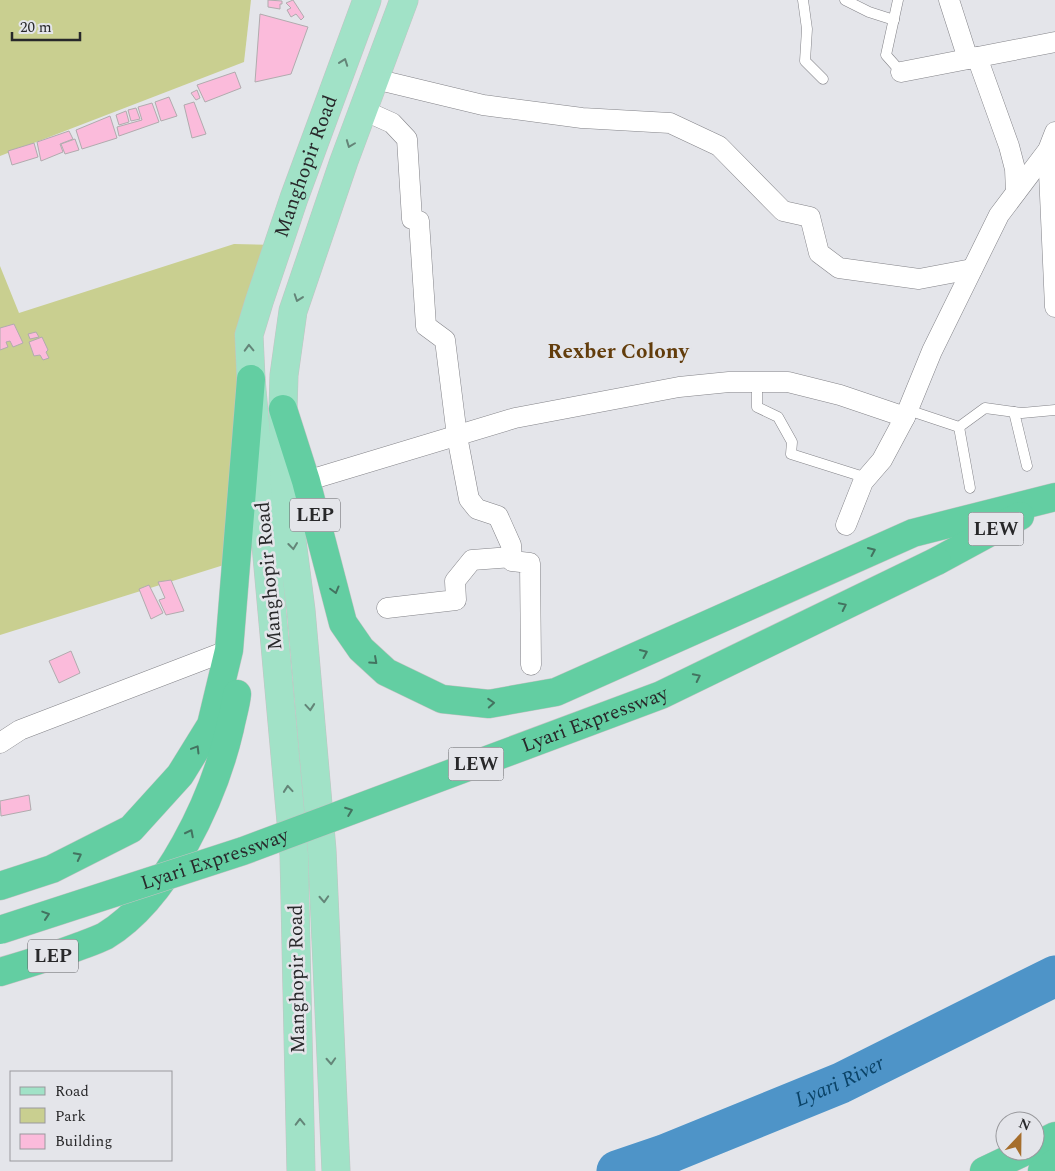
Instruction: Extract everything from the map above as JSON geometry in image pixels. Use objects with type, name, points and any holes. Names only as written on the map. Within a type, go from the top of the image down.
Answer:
[{"type":"highway","points":[[0,886],[52,869],[131,829],[180,775],[211,725],[229,650],[251,379]]},
{"type":"highway","name":"LEP","points":[[282,409],[306,481],[343,623]]},
{"type":"highway","name":"LEW","points":[[343,623],[361,649],[386,672],[442,700],[489,704],[556,692],[913,533],[1055,497]]},
{"type":"highway","name":"Lyari Expressway","points":[[0,930],[243,851],[661,695],[937,561],[1055,497]]},
{"type":"highway","name":"LEP","points":[[0,972],[52,957],[104,936],[132,915],[158,886],[184,844],[220,767],[236,698],[243,559],[240,521]]},
{"type":"highway","points":[[984,1171],[1005,1161]]},
{"type":"highway","points":[[1042,1171],[1055,1163]]},
{"type":"main road","name":"Manghopir Road","points":[[301,1171],[294,855],[251,379],[249,335],[294,198],[367,0]]},
{"type":"main road","name":"Manghopir Road","points":[[336,1171],[322,850],[301,610],[286,487],[282,409],[284,375],[293,311],[344,161],[404,0]]},
{"type":"street","points":[[949,0],[1009,146],[1015,170],[1016,192]]},
{"type":"street","points":[[901,72],[1055,42]]},
{"type":"street","points":[[375,80],[483,105],[582,118],[670,123],[719,146],[783,211],[810,217],[819,253],[839,268],[919,278],[972,269]]},
{"type":"street","points":[[363,110],[392,123],[407,139],[412,219],[419,221],[426,326],[445,340],[457,436],[469,499],[478,508],[498,516],[512,545],[512,561],[530,563],[532,665]]},
{"type":"street","points":[[846,525],[863,482],[882,460],[906,413],[932,351],[999,215],[1052,141]]},
{"type":"street","points":[[1052,141],[1055,307]]},
{"type":"street","points":[[306,481],[516,418],[679,387],[788,382],[906,413]]},
{"type":"street","points":[[387,608],[456,600],[455,581],[472,560],[512,557]]},
{"type":"street","points":[[0,743],[20,730],[229,650]]},
{"type":"lane","points":[[803,0],[807,29],[805,61],[823,79]]},
{"type":"lane","points":[[845,0],[870,12],[894,20]]},
{"type":"lane","points":[[898,0],[886,55],[901,72]]},
{"type":"lane","points":[[757,382],[757,407],[778,417],[792,442],[791,454],[866,478]]},
{"type":"lane","points":[[959,427],[985,408],[1022,413],[1055,410]]},
{"type":"lane","points":[[1014,412],[1027,466]]},
{"type":"lane","points":[[906,413],[959,427]]},
{"type":"lane","points":[[959,427],[970,488]]},
{"type":"green space","points":[[0,0],[251,0],[244,62],[0,156]]},
{"type":"green space","points":[[234,244],[278,245],[249,335],[243,559],[0,635],[0,266],[19,313]]},
{"type":"building","points":[[268,0],[282,1],[280,9],[268,7]]},
{"type":"building","points":[[293,0],[304,17],[301,20],[296,14],[291,17],[287,10],[291,8],[286,3]]},
{"type":"building","points":[[260,14],[308,27],[291,74],[255,82]]},
{"type":"building","points":[[235,72],[241,88],[205,102],[197,85]]},
{"type":"building","points":[[197,90],[200,98],[196,100],[191,93]]},
{"type":"building","points":[[169,97],[177,116],[161,121],[155,102]]},
{"type":"building","points":[[194,102],[206,134],[192,138],[184,105]]},
{"type":"building","points":[[152,103],[159,122],[119,136],[117,127],[142,120],[138,107]]},
{"type":"building","points":[[136,108],[140,119],[131,121],[128,110]]},
{"type":"building","points":[[126,111],[129,122],[119,125],[116,115]]},
{"type":"building","points":[[110,116],[117,138],[82,149],[76,130]]},
{"type":"building","points":[[69,131],[73,139],[60,144],[63,152],[41,161],[37,142]]},
{"type":"building","points":[[75,139],[79,150],[65,154],[61,144]]},
{"type":"building","points":[[34,143],[38,157],[12,165],[8,151]]},
{"type":"building","points":[[14,324],[23,343],[13,347],[10,341],[6,342],[8,347],[0,350],[0,328]]},
{"type":"building","points":[[36,332],[39,337],[30,339],[28,334]]},
{"type":"building","points":[[42,337],[48,350],[46,352],[49,358],[43,360],[40,355],[34,356],[29,342]]},
{"type":"building","points":[[171,580],[184,611],[166,615],[159,600],[165,598],[158,582]]},
{"type":"building","points":[[149,585],[163,613],[151,619],[139,589]]},
{"type":"building","points":[[71,651],[80,673],[59,683],[49,661]]},
{"type":"building","points":[[29,795],[31,810],[1,816],[0,801]]},
{"type":"waterway","name":"Lyari River","points":[[617,1171],[664,1155],[841,1083],[1055,976]]},
{"type":"district","name":"Rexber Colony","points":[[618,352]]}]
